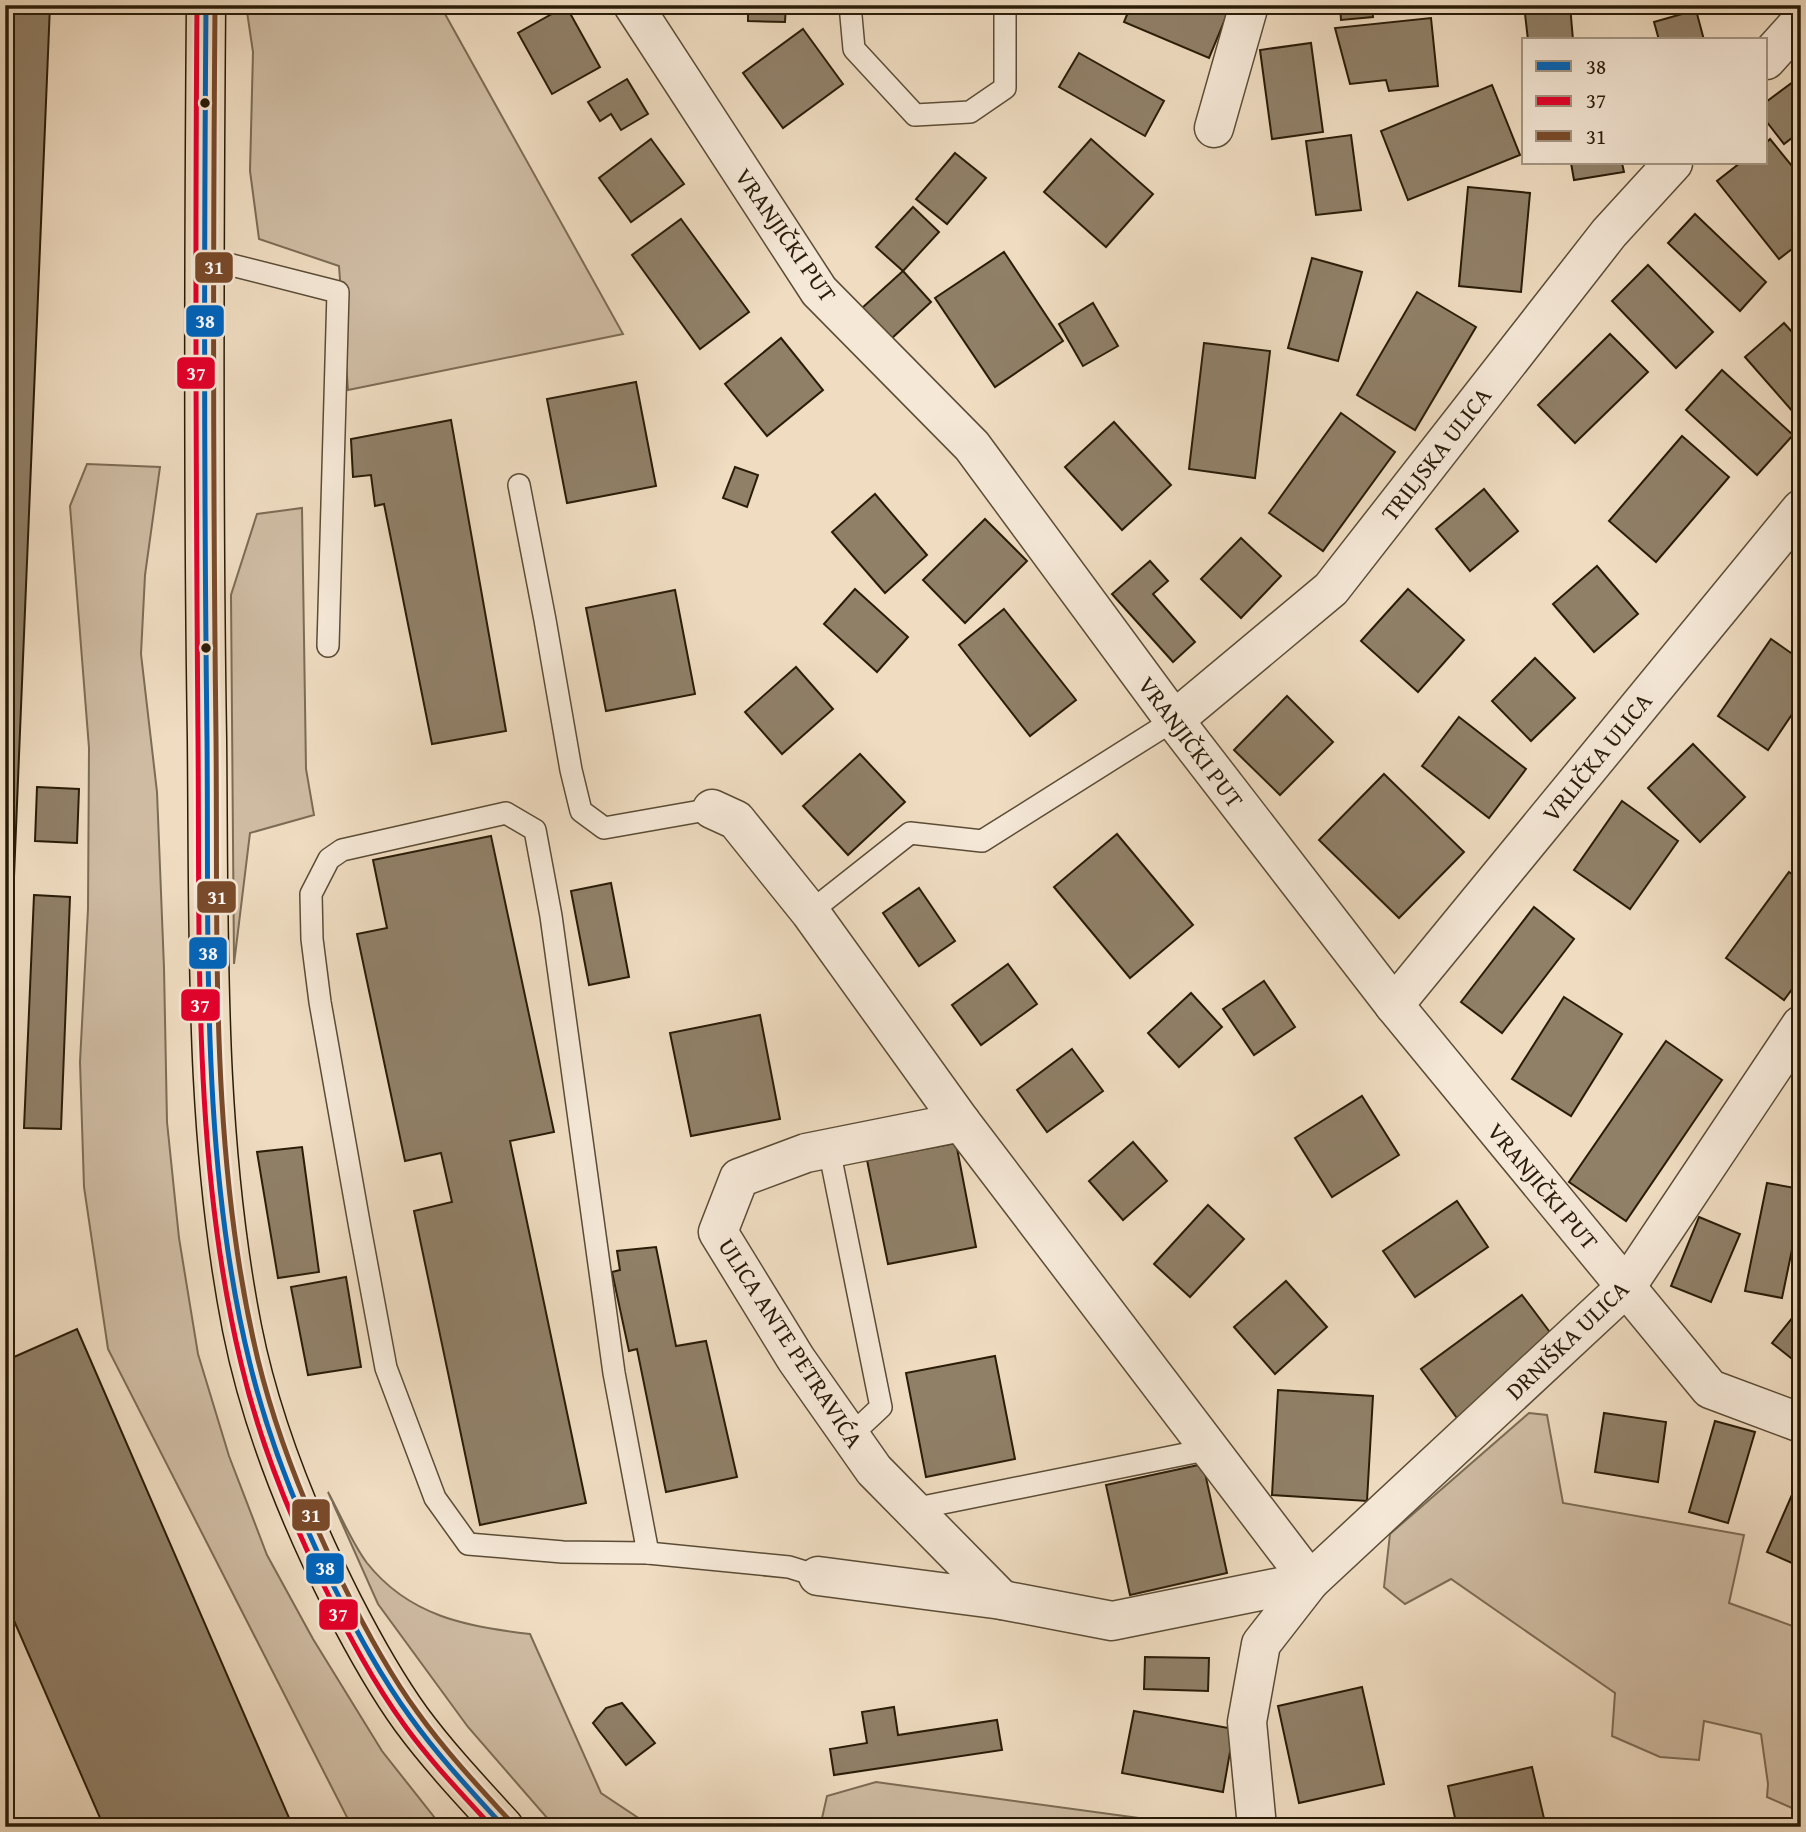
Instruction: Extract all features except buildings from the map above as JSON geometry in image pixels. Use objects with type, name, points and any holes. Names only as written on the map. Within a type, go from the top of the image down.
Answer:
[{"type":"main road","points":[[206,5],[205,648],[211,1064],[226,1230],[242,1331],[270,1437],[314,1546],[355,1628],[409,1717],[504,1827]]},
{"type":"street","name":"VRANJIČKI PUT","points":[[633,5],[819,291],[972,446],[1174,720],[1394,1004],[1710,1389],[1801,1423]]},
{"type":"street","points":[[1214,128],[1249,5]]},
{"type":"street","points":[[1768,58],[1801,21]]},
{"type":"street","name":"TRILJSKA ULICA","points":[[1174,720],[1331,589],[1609,233],[1672,164]]},
{"type":"street","name":"VRLIČKA ULICA","points":[[1394,1004],[1801,509]]},
{"type":"street","points":[[712,808],[736,820],[810,912],[961,1122],[1310,1580]]},
{"type":"street","name":"DRNIŠKA ULICA","points":[[1310,1580],[1626,1287],[1801,1025]]},
{"type":"street","name":"ULICA ANTE PETRAVIĆA","points":[[961,1122],[806,1153],[739,1178],[718,1232],[796,1359],[874,1471],[1002,1600]]},
{"type":"street","points":[[818,1576],[1002,1600],[1112,1621],[1310,1580]]},
{"type":"street","points":[[1257,1827],[1247,1723],[1261,1643],[1310,1580]]},
{"type":"lane","points":[[850,5],[854,49],[915,115],[970,112],[1005,88],[1005,5]]},
{"type":"lane","points":[[204,257],[338,292],[328,646]]},
{"type":"lane","points":[[519,485],[571,770],[581,811],[604,828],[712,808]]},
{"type":"lane","points":[[810,912],[910,833],[982,841],[1174,720]]},
{"type":"lane","points":[[648,1553],[614,1373],[551,916],[535,830],[506,813],[342,850],[329,859],[311,894],[312,939],[320,1002],[386,1368],[435,1498],[468,1544],[563,1552],[648,1553],[789,1567],[818,1576]]},
{"type":"lane","points":[[829,1149],[881,1407],[850,1436]]},
{"type":"lane","points":[[913,1510],[1210,1449]]},
{"type":"shaded area","points":[[246,5],[440,5],[623,334],[348,390],[339,266],[259,239],[250,171],[253,52]]},
{"type":"shaded area","points":[[87,464],[160,467],[145,575],[141,654],[157,792],[167,1122],[179,1238],[198,1354],[229,1456],[267,1555],[313,1639],[382,1751],[442,1827],[352,1827],[108,1349],[84,1187],[80,1062],[88,909],[89,748],[70,506]]},
{"type":"shaded area","points":[[302,508],[306,769],[314,815],[250,833],[234,964],[231,595],[257,514]]},
{"type":"shaded area","points":[[1529,1413],[1547,1415],[1563,1503],[1744,1535],[1729,1603],[1801,1629],[1801,1812],[1767,1797],[1768,1784],[1761,1734],[1704,1721],[1699,1760],[1660,1757],[1612,1736],[1615,1693],[1451,1579],[1405,1604],[1384,1587],[1390,1534]]},
{"type":"shaded area","points":[[328,1492],[367,1563],[383,1581],[401,1595],[441,1616],[484,1627],[530,1634],[601,1793],[652,1827],[557,1827],[548,1819],[468,1727],[378,1604]]},
{"type":"shaded area","points":[[876,1782],[1205,1827],[820,1827],[827,1796]]},
{"type":"transit line","name":"37","points":[[197,5],[196,372],[200,974],[206,1131],[225,1286],[248,1392],[266,1449],[287,1505],[324,1586],[393,1709],[425,1752],[492,1827]]},
{"type":"transit line","name":"38","points":[[206,5],[208,974],[215,1132],[222,1211],[234,1288],[250,1364],[276,1450],[297,1506],[334,1587],[370,1654],[411,1718],[444,1760],[504,1827]]},
{"type":"transit line","name":"31","points":[[215,5],[217,971],[224,1128],[242,1283],[258,1360],[284,1445],[317,1528],[350,1599],[418,1713],[451,1755],[510,1821]]}]
